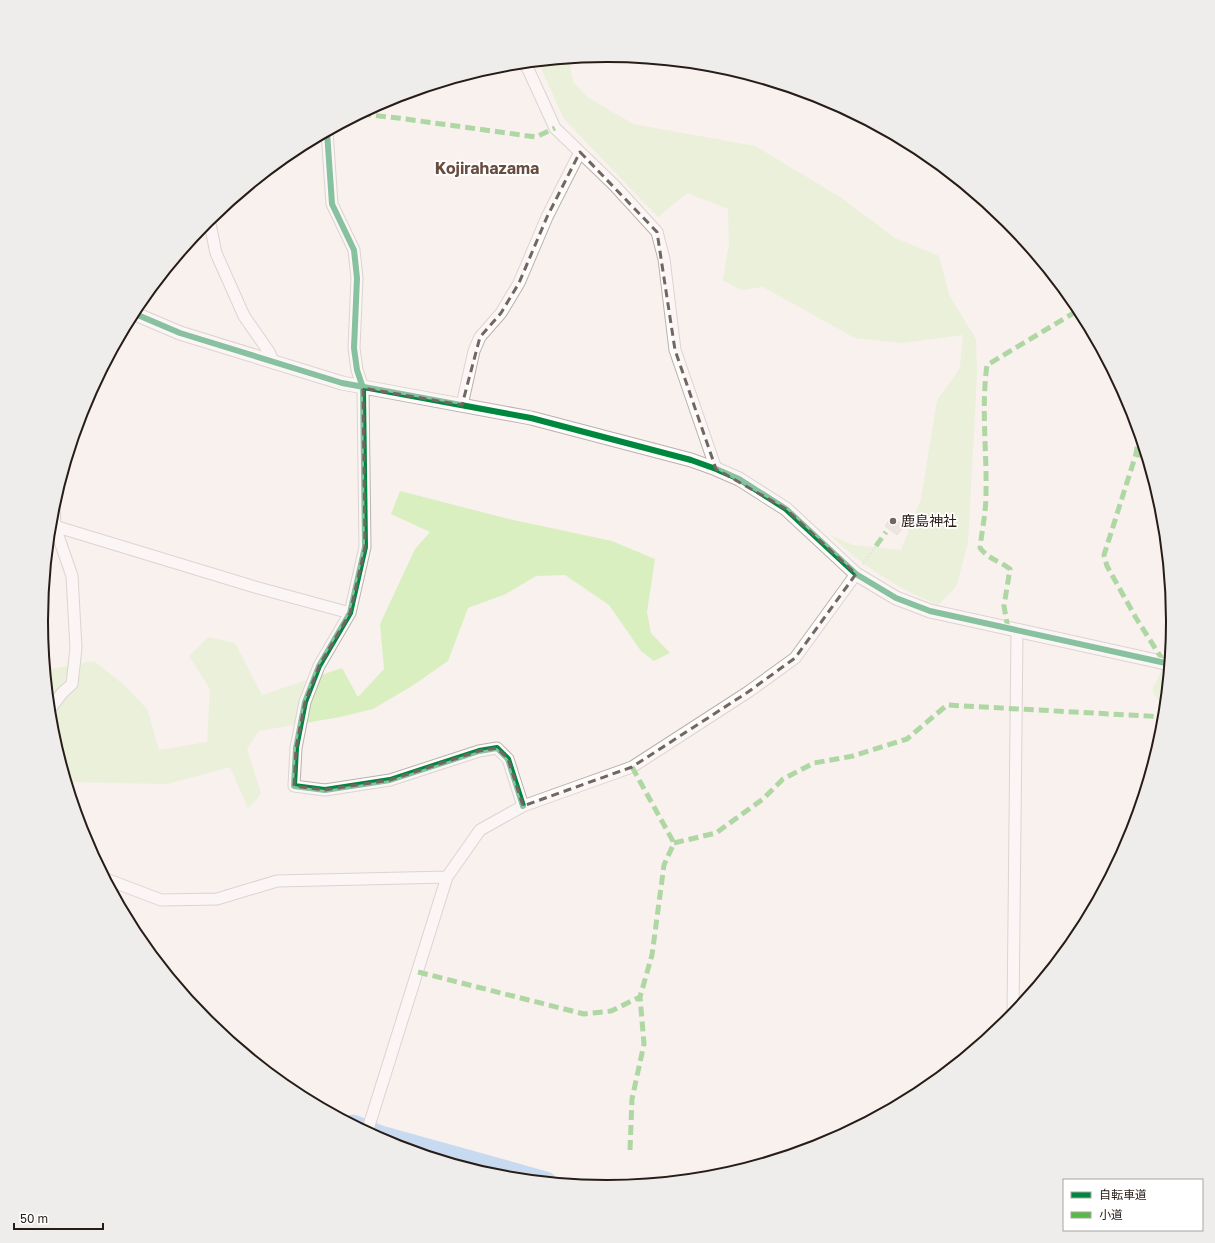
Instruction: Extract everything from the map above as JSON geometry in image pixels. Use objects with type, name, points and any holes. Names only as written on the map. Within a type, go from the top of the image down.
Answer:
[{"type":"street","points":[[527,68],[555,128],[657,232],[664,259],[676,350],[716,469]]},
{"type":"street","points":[[328,137],[332,204],[354,250],[358,278],[354,348],[357,370],[363,388],[365,547],[350,613],[319,666],[305,702],[296,748],[294,786],[325,790],[390,780],[479,751],[497,748],[508,759],[523,806]]},
{"type":"street","points":[[462,405],[474,351],[480,337],[501,313],[519,283],[547,217],[580,152]]},
{"type":"street","points":[[211,227],[216,254],[244,316],[269,352],[274,363]]},
{"type":"street","points":[[139,316],[180,333],[274,363],[363,388],[530,418],[691,460],[739,479],[786,510],[856,574],[896,598],[924,609],[1165,663]]},
{"type":"street","points":[[56,527],[255,587],[350,613]]},
{"type":"street","points":[[54,703],[62,693],[72,684],[76,648],[72,576],[56,533]]},
{"type":"street","points":[[369,1127],[447,877],[480,830],[523,806],[632,767],[748,692],[795,658],[856,574]]},
{"type":"street","points":[[1013,1006],[1017,631]]},
{"type":"street","points":[[113,882],[161,900],[217,899],[277,881],[447,877]]},
{"type":"path","points":[[856,574],[876,546]]},
{"type":"highlighted area","points":[[580,152],[657,232],[675,350],[716,469],[786,509],[856,574],[795,658],[748,692],[632,767],[523,806],[508,759],[497,748],[479,751],[390,780],[325,790],[294,786],[296,748],[305,702],[319,666],[350,613],[365,547],[363,388],[462,405],[480,337],[501,313],[519,283],[547,217]]},
{"type":"green space","points":[[570,63],[573,82],[587,97],[633,124],[755,146],[840,197],[895,238],[939,256],[949,295],[976,339],[977,373],[968,543],[956,587],[938,605],[894,584],[855,557],[830,535],[853,545],[901,550],[921,499],[937,401],[960,368],[963,335],[902,343],[855,338],[763,287],[741,290],[723,280],[729,244],[728,209],[687,193],[658,217],[564,119],[540,66]]},
{"type":"green space","points":[[400,491],[509,519],[612,541],[655,559],[647,612],[651,633],[670,653],[654,661],[641,651],[609,605],[565,575],[536,576],[506,594],[468,608],[448,661],[412,686],[373,709],[340,717],[259,731],[247,748],[261,794],[248,808],[230,767],[167,784],[73,782],[67,766],[59,731],[50,669],[94,661],[124,685],[147,709],[159,750],[207,742],[210,689],[189,656],[208,637],[235,643],[262,695],[342,668],[358,697],[384,669],[380,624],[415,549],[430,532],[391,514]]},
{"type":"green space","points":[[1165,663],[1161,701],[1158,700],[1152,690]]},
{"type":"building","name":"鹿島神社","points":[[892,516],[904,527],[897,535],[885,526]]},
{"type":"waterway","points":[[408,1143],[510,1172]]},
{"type":"marked path","points":[[371,115],[536,137],[555,128]]},
{"type":"marked path","points":[[1008,629],[1004,606],[1010,569],[991,558],[980,548],[986,501],[984,397],[987,365],[1074,313]]},
{"type":"marked path","points":[[1137,443],[1136,454],[1104,555],[1107,566],[1136,618],[1164,662]]},
{"type":"marked path","points":[[1136,454],[1141,455]]},
{"type":"marked path","points":[[876,546],[886,532]]},
{"type":"marked path","points":[[674,843],[716,833],[763,799],[783,779],[814,763],[853,756],[907,739],[947,705],[1158,717]]},
{"type":"marked path","points":[[632,767],[674,843]]},
{"type":"marked path","points":[[418,972],[584,1014],[611,1011],[640,997],[652,955],[664,865],[674,843]]},
{"type":"marked path","points":[[630,1150],[632,1099],[644,1044],[640,997]]},
{"type":"cycle path","points":[[327,137],[332,204],[354,250],[357,278],[354,348],[357,370],[363,388],[365,547],[350,613],[319,666],[305,702],[296,748],[294,786],[325,790],[390,780],[479,751],[497,748],[508,759],[523,806]]},
{"type":"cycle path","points":[[139,316],[180,333],[342,383],[531,418],[691,460],[739,479],[786,509],[856,574],[896,598],[930,611],[1165,663]]},
{"type":"place","name":"鹿島神社","points":[[893,521]]},
{"type":"district","name":"Kojirahazama","points":[[487,168]]}]
